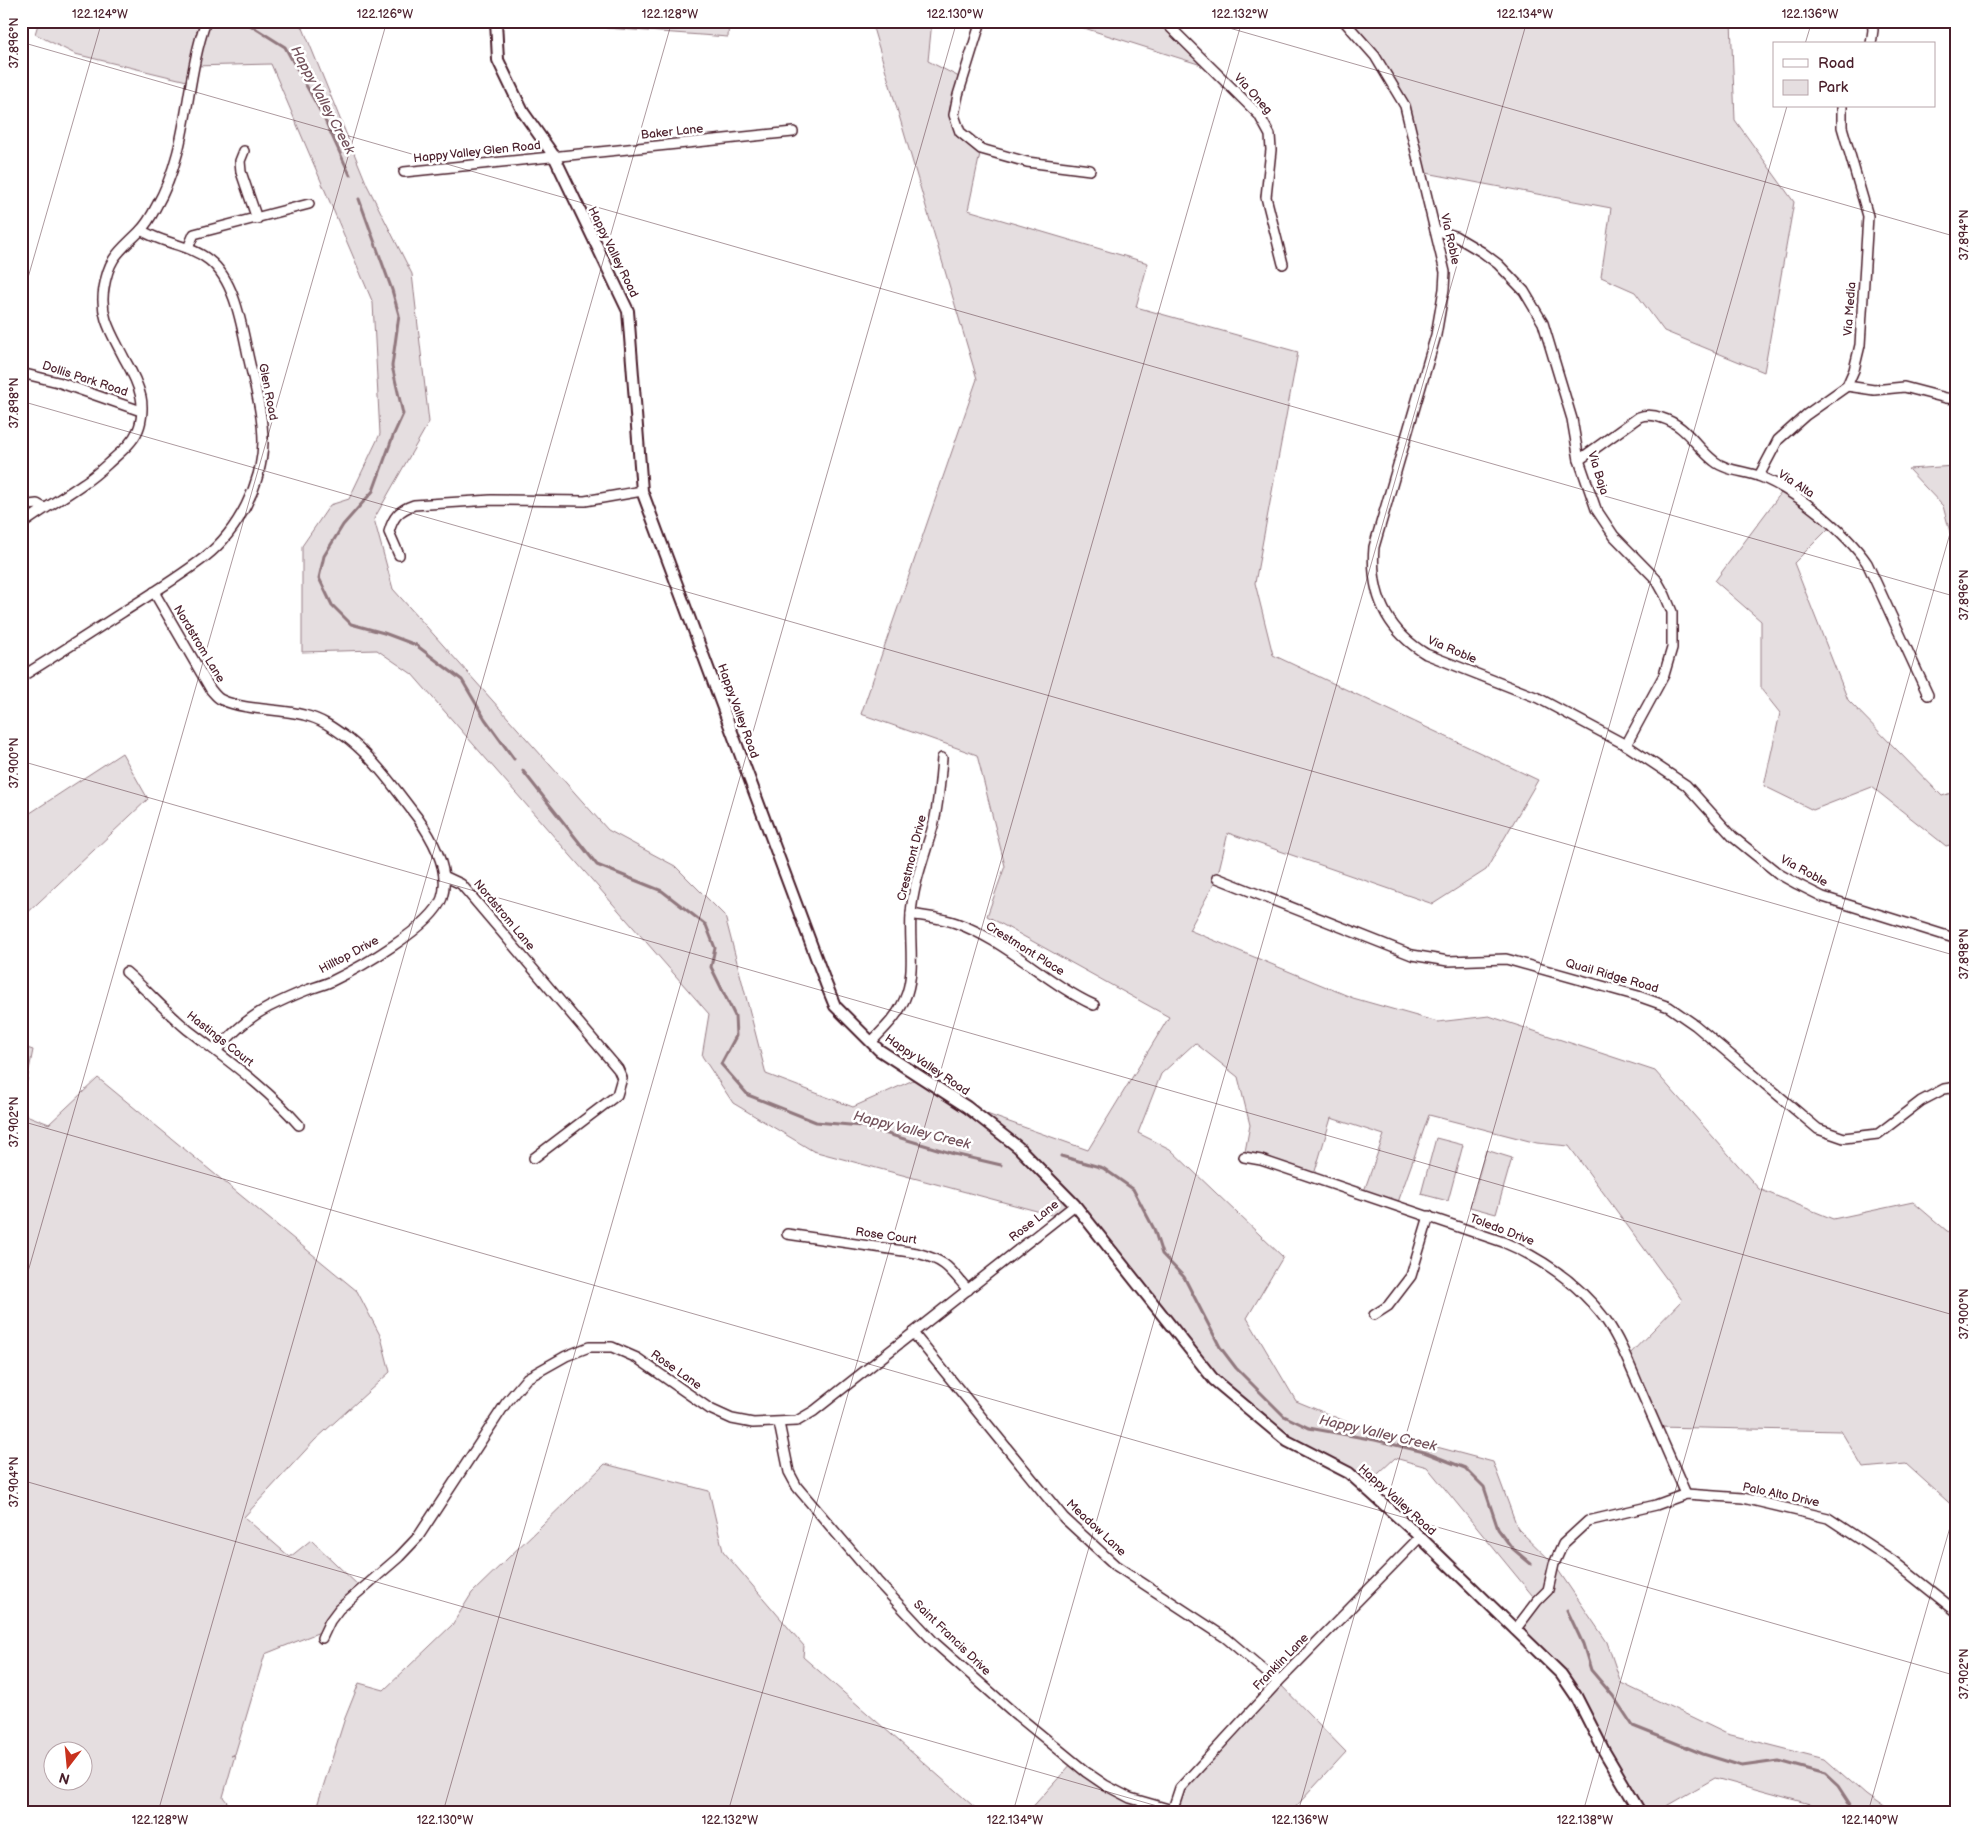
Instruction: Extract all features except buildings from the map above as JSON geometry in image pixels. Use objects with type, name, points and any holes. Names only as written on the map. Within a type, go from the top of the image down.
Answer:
[{"type":"street","points":[[21,525],[44,508],[85,483],[128,446],[138,430],[142,410],[141,397],[134,377],[105,321],[102,306],[104,288],[110,264],[119,250],[141,230],[157,206],[172,174],[183,139],[193,66],[206,21]]},
{"type":"street","name":"Happy Valley Road","points":[[496,21],[498,60],[523,112],[554,156],[628,311],[642,491],[826,984],[836,1006],[879,1050],[967,1107],[1018,1147],[1075,1205],[1214,1380],[1287,1441],[1349,1473],[1420,1537],[1561,1674],[1576,1696],[1604,1751],[1640,1812]]},
{"type":"street","points":[[981,21],[958,94],[954,115],[960,132],[981,149],[1027,162],[1090,170]]},
{"type":"street","name":"Via Oneg","points":[[1164,21],[1259,115],[1270,135],[1271,150],[1266,197],[1283,264]]},
{"type":"street","name":"Via Roble","points":[[1344,21],[1375,56],[1405,106],[1445,272],[1442,308],[1436,335],[1374,547],[1373,577],[1380,604],[1394,628],[1415,648],[1426,654],[1538,698],[1626,745],[1686,785],[1733,837],[1779,874],[1823,897],[1957,939]]},
{"type":"street","points":[[1870,42],[1873,30],[1872,21]]},
{"type":"street","name":"Via Media","points":[[1842,108],[1842,126],[1868,216],[1860,345],[1854,370],[1847,386]]},
{"type":"street","name":"Baker Lane","points":[[554,156],[793,132]]},
{"type":"street","points":[[244,151],[240,161],[241,172],[257,219]]},
{"type":"street","name":"Happy Valley Glen Road","points":[[404,172],[554,156]]},
{"type":"street","points":[[188,248],[194,234],[309,204]]},
{"type":"street","name":"Glen Road","points":[[21,677],[154,592],[206,556],[242,514],[256,479],[263,443],[261,415],[237,307],[224,278],[210,261],[188,248],[152,238],[141,230]]},
{"type":"street","name":"Via Baja","points":[[1435,230],[1455,236],[1487,256],[1498,264],[1524,291],[1543,323],[1572,419],[1579,460],[1596,509],[1614,536],[1656,579],[1672,612],[1672,648],[1664,675],[1626,745]]},
{"type":"street","name":"Dollis Park Road","points":[[21,373],[58,382],[142,410]]},
{"type":"street","points":[[1759,476],[1778,440],[1806,415],[1847,386],[1874,390],[1904,387],[1957,399]]},
{"type":"street","name":"Via Alta","points":[[1579,460],[1620,430],[1646,415],[1670,420],[1685,430],[1714,462],[1725,467],[1759,476],[1784,490],[1833,524],[1857,549],[1867,563],[1928,695]]},
{"type":"street","points":[[399,555],[389,532],[393,518],[405,508],[414,505],[491,500],[585,501],[642,491]]},
{"type":"street","points":[[21,506],[37,504],[44,508]]},
{"type":"street","name":"Nordstrom Lane","points":[[154,592],[210,690],[220,700],[304,714],[329,724],[355,745],[384,773],[429,834],[439,856],[444,876],[461,884],[618,1069],[622,1078],[617,1095],[534,1158]]},
{"type":"street","name":"Crestmont Drive","points":[[871,1042],[893,1020],[906,994],[911,972],[911,914],[916,882],[940,792],[942,758]]},
{"type":"street","name":"Hilltop Drive","points":[[216,1051],[232,1034],[268,1008],[331,981],[394,946],[414,931],[432,914],[442,898],[444,876]]},
{"type":"street","name":"Quail Ridge Road","points":[[1217,878],[1412,955],[1448,962],[1506,959],[1669,1006],[1695,1025],[1818,1129],[1844,1138],[1878,1134],[1921,1101],[1944,1089],[1957,1087]]},
{"type":"street","name":"Crestmont Place","points":[[911,914],[956,923],[998,944],[1072,994],[1094,1005]]},
{"type":"street","name":"Hastings Court","points":[[126,972],[163,1009],[280,1103],[299,1125]]},
{"type":"street","name":"Toledo Drive","points":[[1244,1158],[1261,1160],[1429,1216],[1530,1253],[1551,1266],[1580,1291],[1606,1321],[1626,1358],[1686,1494]]},
{"type":"street","name":"Rose Lane","points":[[322,1638],[339,1608],[399,1557],[418,1537],[506,1403],[527,1378],[566,1356],[589,1347],[612,1347],[636,1358],[710,1409],[732,1420],[753,1423],[797,1421],[814,1411],[1075,1205]]},
{"type":"street","points":[[1374,1315],[1388,1306],[1411,1276],[1429,1216]]},
{"type":"street","name":"Rose Court","points":[[788,1234],[918,1252],[944,1263],[968,1290]]},
{"type":"street","name":"Meadow Lane","points":[[913,1333],[1064,1518],[1115,1565],[1226,1638],[1278,1682]]},
{"type":"street","name":"Saint Francis Drive","points":[[779,1423],[789,1472],[797,1486],[877,1582],[934,1643],[1013,1712],[1092,1776],[1130,1798],[1172,1811]]},
{"type":"street","name":"Palo Alto Drive","points":[[1515,1630],[1548,1590],[1554,1564],[1563,1544],[1588,1521],[1656,1505],[1686,1494],[1743,1498],[1828,1518],[1892,1560],[1957,1612]]},
{"type":"street","name":"Franklin Lane","points":[[1172,1811],[1180,1788],[1278,1682],[1420,1537]]},
{"type":"green space","points":[[39,21],[293,21],[303,28],[367,185],[412,274],[429,422],[374,519],[393,589],[608,830],[675,866],[725,916],[766,1074],[853,1107],[920,1077],[967,1107],[1088,1150],[1169,1017],[987,916],[1005,866],[977,755],[861,714],[977,379],[871,21],[932,21],[928,61],[963,79],[956,103],[955,118],[957,125],[962,131],[981,149],[968,210],[1148,263],[1136,307],[1298,352],[1255,583],[1273,655],[1538,780],[1486,870],[1433,904],[1228,833],[1217,878],[1189,930],[1353,998],[1438,1022],[1489,1016],[1655,1071],[1759,1189],[1833,1219],[1913,1202],[1947,1231],[1957,1234],[1957,1510],[1906,1464],[1863,1468],[1841,1431],[1657,1427],[1626,1358],[1682,1300],[1569,1146],[1537,1143],[1429,1115],[1397,1205],[1363,1194],[1384,1135],[1331,1118],[1313,1178],[1244,1157],[1250,1125],[1238,1077],[1195,1043],[1161,1074],[1138,1133],[1170,1149],[1283,1257],[1247,1318],[1296,1401],[1369,1431],[1493,1462],[1518,1529],[1554,1564],[1607,1642],[1621,1683],[1727,1734],[1825,1759],[1866,1795],[1890,1812],[1831,1812],[1828,1809],[1715,1778],[1656,1812],[1640,1812],[1576,1696],[1515,1630],[1537,1601],[1427,1467],[1395,1458],[1364,1487],[1287,1441],[1214,1380],[1075,1205],[1059,1217],[813,1151],[733,1103],[702,1056],[709,1014],[412,674],[377,650],[302,652],[302,546],[330,505],[349,499],[380,434],[373,303],[271,64],[193,66],[191,82],[75,54],[35,34]]},
{"type":"green space","points":[[606,21],[729,21],[728,37],[606,28]]},
{"type":"green space","points":[[1062,21],[1164,21],[1211,68]]},
{"type":"green space","points":[[1344,21],[1731,21],[1735,120],[1794,202],[1764,372],[1664,331],[1635,292],[1601,277],[1611,208],[1421,172],[1405,106],[1375,56]]},
{"type":"green space","points":[[1957,449],[1957,559],[1943,506],[1908,469],[1955,466]]},
{"type":"green space","points":[[1784,489],[1833,524],[1794,563],[1848,700],[1942,796],[1957,791],[1957,843],[1946,846],[1872,787],[1813,810],[1764,786],[1780,713],[1761,689],[1761,621],[1715,581]]},
{"type":"green space","points":[[122,753],[148,799],[21,919],[21,819]]},
{"type":"green space","points":[[21,1046],[33,1050],[21,1110]]},
{"type":"green space","points":[[98,1078],[357,1291],[381,1337],[390,1372],[315,1440],[244,1517],[290,1557],[311,1540],[362,1589],[325,1630],[265,1654],[235,1754],[231,1756],[235,1755],[223,1797],[235,1812],[21,1812],[21,1113],[49,1124]]},
{"type":"green space","points":[[1436,1138],[1463,1145],[1448,1201],[1421,1194]]},
{"type":"green space","points":[[1486,1150],[1512,1158],[1496,1214],[1470,1207]]},
{"type":"green space","points":[[605,1464],[709,1491],[723,1551],[804,1646],[803,1657],[980,1812],[315,1812],[345,1718],[359,1683],[384,1690],[452,1625],[472,1593]]},
{"type":"green space","points":[[1278,1682],[1346,1752],[1291,1812],[1028,1812],[1073,1762],[1105,1785],[1172,1810],[1180,1788]]},
{"type":"waterway","name":"Happy Valley Creek","points":[[249,21],[250,25],[285,47],[323,116],[350,175]]},
{"type":"waterway","name":"Happy Valley Creek","points":[[359,199],[392,290],[399,315],[392,366],[403,414],[373,491],[343,525],[324,556],[319,578],[332,605],[351,624],[384,633],[416,645],[462,680],[485,719],[514,759]]},
{"type":"waterway","name":"Happy Valley Creek","points":[[523,771],[597,865],[662,891],[706,925],[715,948],[711,967],[735,1016],[736,1036],[721,1064],[748,1095],[816,1122],[861,1126],[954,1154],[1001,1165]]},
{"type":"waterway","name":"Happy Valley Creek","points":[[1061,1156],[1103,1168],[1133,1189],[1154,1229],[1162,1254],[1184,1277],[1220,1347],[1236,1368],[1284,1416],[1309,1428],[1375,1440],[1424,1452],[1465,1468],[1484,1487],[1498,1529],[1512,1548],[1531,1564]]},
{"type":"waterway","name":"Happy Valley Creek","points":[[1567,1610],[1583,1644],[1591,1670],[1613,1696],[1633,1726],[1703,1754],[1742,1766],[1778,1761],[1825,1774],[1838,1786],[1855,1812]]}]
